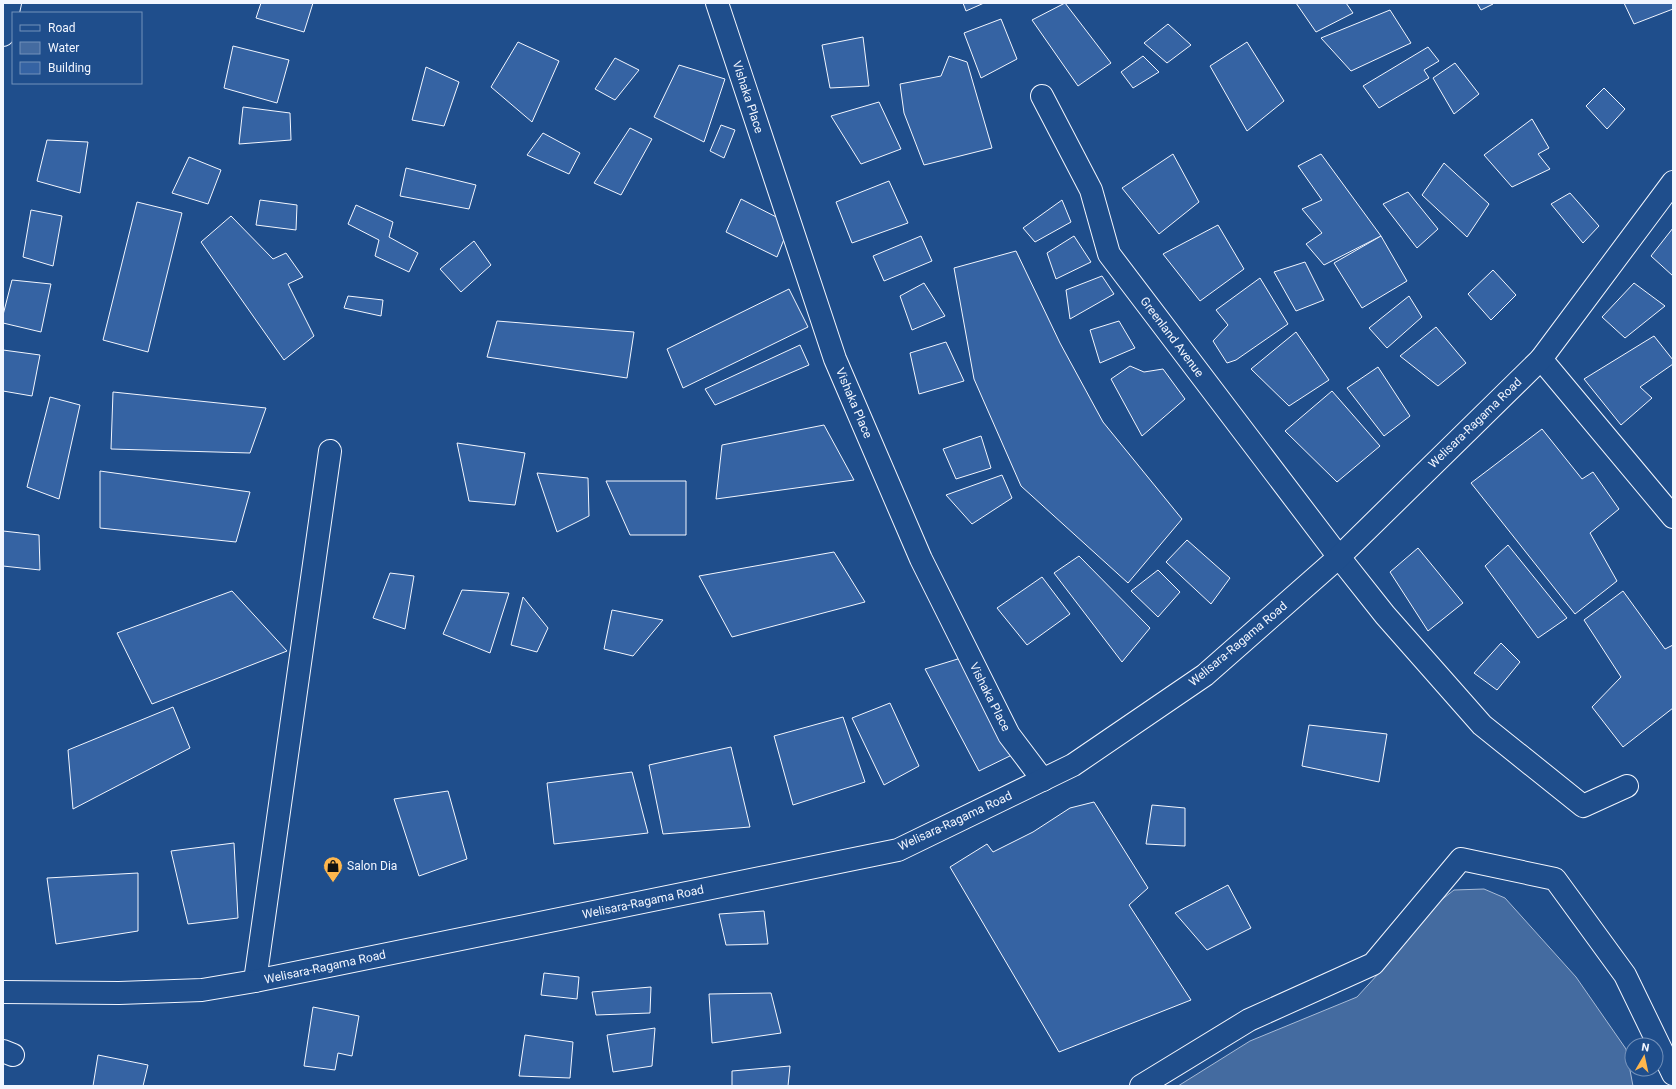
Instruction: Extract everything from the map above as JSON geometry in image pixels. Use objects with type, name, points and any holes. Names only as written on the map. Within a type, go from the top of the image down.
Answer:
[{"type":"street","points":[[3,35],[10,3]]},
{"type":"street","name":"Vishaka Place","points":[[717,3],[835,359],[921,559],[1009,735],[1043,780]]},
{"type":"street","name":"Greenland Avenue","points":[[1042,96],[1091,190],[1109,254],[1339,557],[1385,615],[1482,725],[1583,806],[1627,786]]},
{"type":"street","name":"Welisara-Ragama Road","points":[[3,992],[119,993],[202,990],[255,981],[898,850],[1043,780],[1073,765],[1205,675],[1339,557],[1541,359],[1673,182]]},
{"type":"street","points":[[1541,359],[1673,517]]},
{"type":"street","points":[[255,981],[330,451]]},
{"type":"street","points":[[1141,1086],[1249,1020],[1373,964],[1461,859],[1555,879],[1625,975],[1673,1074]]},
{"type":"water","points":[[1484,889],[1505,898],[1576,977],[1624,1046],[1624,1077],[1631,1077],[1633,1086],[1178,1086],[1250,1041],[1357,997],[1390,961],[1427,911],[1454,890]]},
{"type":"building","points":[[261,3],[313,3],[304,32],[256,18]]},
{"type":"building","points":[[963,3],[984,3],[966,11]]},
{"type":"building","points":[[1065,3],[1111,63],[1078,86],[1032,20]]},
{"type":"building","points":[[1296,3],[1346,3],[1353,13],[1316,32]]},
{"type":"building","points":[[1477,3],[1493,3],[1493,4],[1481,10]]},
{"type":"building","points":[[1624,3],[1673,3],[1673,9],[1634,24]]},
{"type":"building","points":[[1390,10],[1411,43],[1351,71],[1321,38]]},
{"type":"building","points":[[1001,19],[1017,59],[981,78],[964,33]]},
{"type":"building","points":[[1168,24],[1191,45],[1167,63],[1144,43]]},
{"type":"building","points":[[863,37],[869,86],[830,88],[822,45]]},
{"type":"building","points":[[518,42],[559,61],[532,122],[491,87]]},
{"type":"building","points":[[1247,42],[1284,101],[1247,131],[1210,66]]},
{"type":"building","points":[[233,46],[289,60],[277,103],[224,88]]},
{"type":"building","points":[[1428,47],[1439,61],[1424,70],[1429,78],[1379,108],[1363,86]]},
{"type":"building","points":[[949,56],[967,62],[992,148],[924,165],[904,113],[900,84],[941,76]]},
{"type":"building","points":[[1143,56],[1159,72],[1133,88],[1121,72]]},
{"type":"building","points":[[615,58],[639,70],[615,100],[595,89]]},
{"type":"building","points":[[1455,63],[1479,94],[1454,114],[1433,78]]},
{"type":"building","points":[[679,65],[725,79],[704,142],[654,117]]},
{"type":"building","points":[[426,67],[459,82],[444,126],[412,120]]},
{"type":"building","points":[[1604,88],[1625,109],[1607,129],[1586,106]]},
{"type":"building","points":[[879,102],[901,149],[861,164],[831,116]]},
{"type":"building","points":[[243,107],[290,113],[291,140],[239,144]]},
{"type":"building","points":[[1532,119],[1549,148],[1538,154],[1550,169],[1512,187],[1484,155]]},
{"type":"building","points":[[721,125],[735,130],[724,158],[710,151]]},
{"type":"building","points":[[630,128],[652,139],[621,195],[594,183]]},
{"type":"building","points":[[543,133],[580,153],[569,174],[527,155]]},
{"type":"building","points":[[47,140],[88,142],[80,193],[37,181]]},
{"type":"building","points":[[1173,154],[1199,202],[1159,234],[1122,188]]},
{"type":"building","points":[[1321,154],[1381,236],[1324,265],[1306,244],[1322,233],[1302,209],[1322,200],[1298,166]]},
{"type":"building","points":[[189,157],[221,170],[208,204],[172,193]]},
{"type":"building","points":[[1444,163],[1489,204],[1467,237],[1422,195]]},
{"type":"building","points":[[406,168],[476,185],[469,209],[400,196]]},
{"type":"building","points":[[889,181],[908,223],[852,243],[836,202]]},
{"type":"building","points":[[1408,192],[1438,229],[1417,248],[1383,204]]},
{"type":"building","points":[[1570,193],[1599,226],[1583,243],[1551,204]]},
{"type":"building","points":[[741,199],[790,224],[777,257],[726,232]]},
{"type":"building","points":[[260,200],[297,205],[296,230],[256,225]]},
{"type":"building","points":[[1062,200],[1071,222],[1035,242],[1023,228]]},
{"type":"building","points":[[137,202],[182,213],[148,352],[103,340]]},
{"type":"building","points":[[356,205],[393,222],[389,237],[418,253],[409,272],[375,256],[379,240],[348,224]]},
{"type":"building","points":[[31,210],[62,216],[53,266],[23,257]]},
{"type":"building","points":[[231,216],[273,259],[286,253],[303,277],[288,284],[314,336],[284,360],[201,242]]},
{"type":"building","points":[[1218,225],[1244,269],[1200,301],[1163,254]]},
{"type":"building","points":[[1673,228],[1673,276],[1651,256]]},
{"type":"building","points":[[921,236],[932,261],[884,281],[873,256]]},
{"type":"building","points":[[1074,236],[1091,262],[1056,279],[1047,253]]},
{"type":"building","points":[[1381,236],[1407,281],[1362,308],[1334,263]]},
{"type":"building","points":[[474,241],[491,265],[461,292],[440,269]]},
{"type":"building","points":[[1016,251],[1060,343],[1103,422],[1182,519],[1128,583],[1021,486],[974,379],[954,268]]},
{"type":"building","points":[[1305,262],[1324,300],[1296,311],[1274,272]]},
{"type":"building","points":[[1493,270],[1516,295],[1491,320],[1468,294]]},
{"type":"building","points":[[1102,276],[1114,294],[1070,319],[1066,290]]},
{"type":"building","points":[[1260,278],[1288,324],[1236,360],[1227,363],[1213,341],[1228,325],[1216,310]]},
{"type":"building","points":[[12,280],[51,284],[41,332],[3,323],[3,315]]},
{"type":"building","points":[[924,283],[945,316],[912,330],[900,296]]},
{"type":"building","points":[[1634,283],[1665,306],[1625,338],[1602,317]]},
{"type":"building","points":[[789,289],[808,327],[683,388],[667,349]]},
{"type":"building","points":[[348,296],[383,300],[381,316],[344,308]]},
{"type":"building","points":[[1409,296],[1422,317],[1387,348],[1369,328]]},
{"type":"building","points":[[497,321],[634,332],[627,378],[487,357]]},
{"type":"building","points":[[1119,321],[1135,348],[1100,363],[1090,330]]},
{"type":"building","points":[[1436,327],[1466,363],[1438,386],[1400,356]]},
{"type":"building","points":[[1296,332],[1329,380],[1289,406],[1251,369]]},
{"type":"building","points":[[1654,336],[1673,360],[1673,364],[1640,387],[1652,398],[1621,425],[1584,379]]},
{"type":"building","points":[[946,342],[964,381],[919,394],[910,353]]},
{"type":"building","points":[[800,345],[809,365],[715,405],[705,389]]},
{"type":"building","points":[[3,350],[40,355],[32,396],[3,391]]},
{"type":"building","points":[[1130,366],[1144,372],[1163,369],[1185,399],[1142,436],[1111,379]]},
{"type":"building","points":[[1378,367],[1410,416],[1384,436],[1347,388]]},
{"type":"building","points":[[1332,391],[1380,446],[1337,482],[1285,431]]},
{"type":"building","points":[[113,392],[266,408],[250,453],[111,449]]},
{"type":"building","points":[[50,397],[80,405],[59,499],[27,487]]},
{"type":"building","points":[[824,425],[854,480],[716,499],[722,445]]},
{"type":"building","points":[[1542,429],[1582,479],[1593,472],[1619,509],[1590,533],[1617,581],[1575,614],[1471,483]]},
{"type":"building","points":[[981,436],[991,468],[956,479],[943,449]]},
{"type":"building","points":[[457,443],[525,453],[515,505],[469,501]]},
{"type":"building","points":[[100,471],[250,492],[236,542],[100,528]]},
{"type":"building","points":[[537,473],[588,478],[589,516],[557,532]]},
{"type":"building","points":[[1002,475],[1012,498],[972,524],[946,495]]},
{"type":"building","points":[[606,481],[686,481],[686,535],[630,535]]},
{"type":"building","points":[[3,531],[39,535],[40,570],[3,566]]},
{"type":"building","points":[[1187,540],[1230,578],[1211,604],[1166,562]]},
{"type":"building","points":[[1508,545],[1567,618],[1538,638],[1485,566]]},
{"type":"building","points":[[1418,548],[1463,603],[1428,631],[1390,572]]},
{"type":"building","points":[[834,552],[865,602],[732,637],[699,576]]},
{"type":"building","points":[[1079,556],[1150,628],[1122,662],[1054,573]]},
{"type":"building","points":[[1158,570],[1180,592],[1158,617],[1131,591]]},
{"type":"building","points":[[390,573],[414,576],[405,629],[373,618]]},
{"type":"building","points":[[1042,577],[1070,614],[1027,645],[997,608]]},
{"type":"building","points":[[462,590],[509,593],[490,653],[443,634]]},
{"type":"building","points":[[232,591],[287,651],[152,704],[117,633]]},
{"type":"building","points":[[1623,591],[1665,649],[1673,645],[1673,708],[1623,747],[1592,707],[1621,677],[1584,620]]},
{"type":"building","points":[[523,597],[548,628],[537,652],[511,645]]},
{"type":"building","points":[[612,610],[663,620],[633,656],[604,649]]},
{"type":"building","points":[[1501,643],[1520,662],[1497,690],[1474,673]]},
{"type":"building","points":[[961,658],[1014,754],[979,771],[925,669]]},
{"type":"building","points":[[890,703],[919,766],[884,785],[852,718]]},
{"type":"building","points":[[173,707],[190,748],[73,809],[68,750]]},
{"type":"building","points":[[843,717],[865,782],[793,805],[774,736]]},
{"type":"building","points":[[1309,725],[1387,734],[1379,782],[1302,766]]},
{"type":"building","points":[[731,747],[750,827],[663,834],[649,765]]},
{"type":"building","points":[[632,772],[648,833],[554,844],[547,783]]},
{"type":"building","points":[[448,791],[467,859],[419,876],[394,799]]},
{"type":"building","points":[[1094,802],[1148,888],[1129,905],[1191,1000],[1059,1052],[950,867],[987,844],[993,852],[1033,832],[1070,808]]},
{"type":"building","points":[[1152,805],[1185,808],[1185,846],[1146,844]]},
{"type":"building","points":[[234,843],[238,918],[188,924],[171,851]]},
{"type":"building","points":[[138,873],[138,931],[56,944],[47,878]]},
{"type":"building","points":[[1228,885],[1251,928],[1207,950],[1175,913]]},
{"type":"building","points":[[764,911],[768,944],[726,945],[719,914]]},
{"type":"building","points":[[544,973],[579,977],[577,999],[541,995]]},
{"type":"building","points":[[651,987],[650,1013],[596,1015],[592,992]]},
{"type":"building","points":[[771,993],[781,1033],[712,1043],[709,994]]},
{"type":"building","points":[[313,1007],[359,1016],[352,1056],[338,1053],[335,1070],[304,1066]]},
{"type":"building","points":[[655,1028],[652,1066],[613,1072],[607,1035]]},
{"type":"building","points":[[525,1035],[573,1042],[570,1078],[519,1076]]},
{"type":"building","points":[[98,1055],[148,1065],[143,1086],[93,1086]]},
{"type":"building","points":[[790,1066],[788,1086],[732,1086],[732,1071]]},
{"type":"place","name":"Salon Dia","points":[[333,883]]}]
